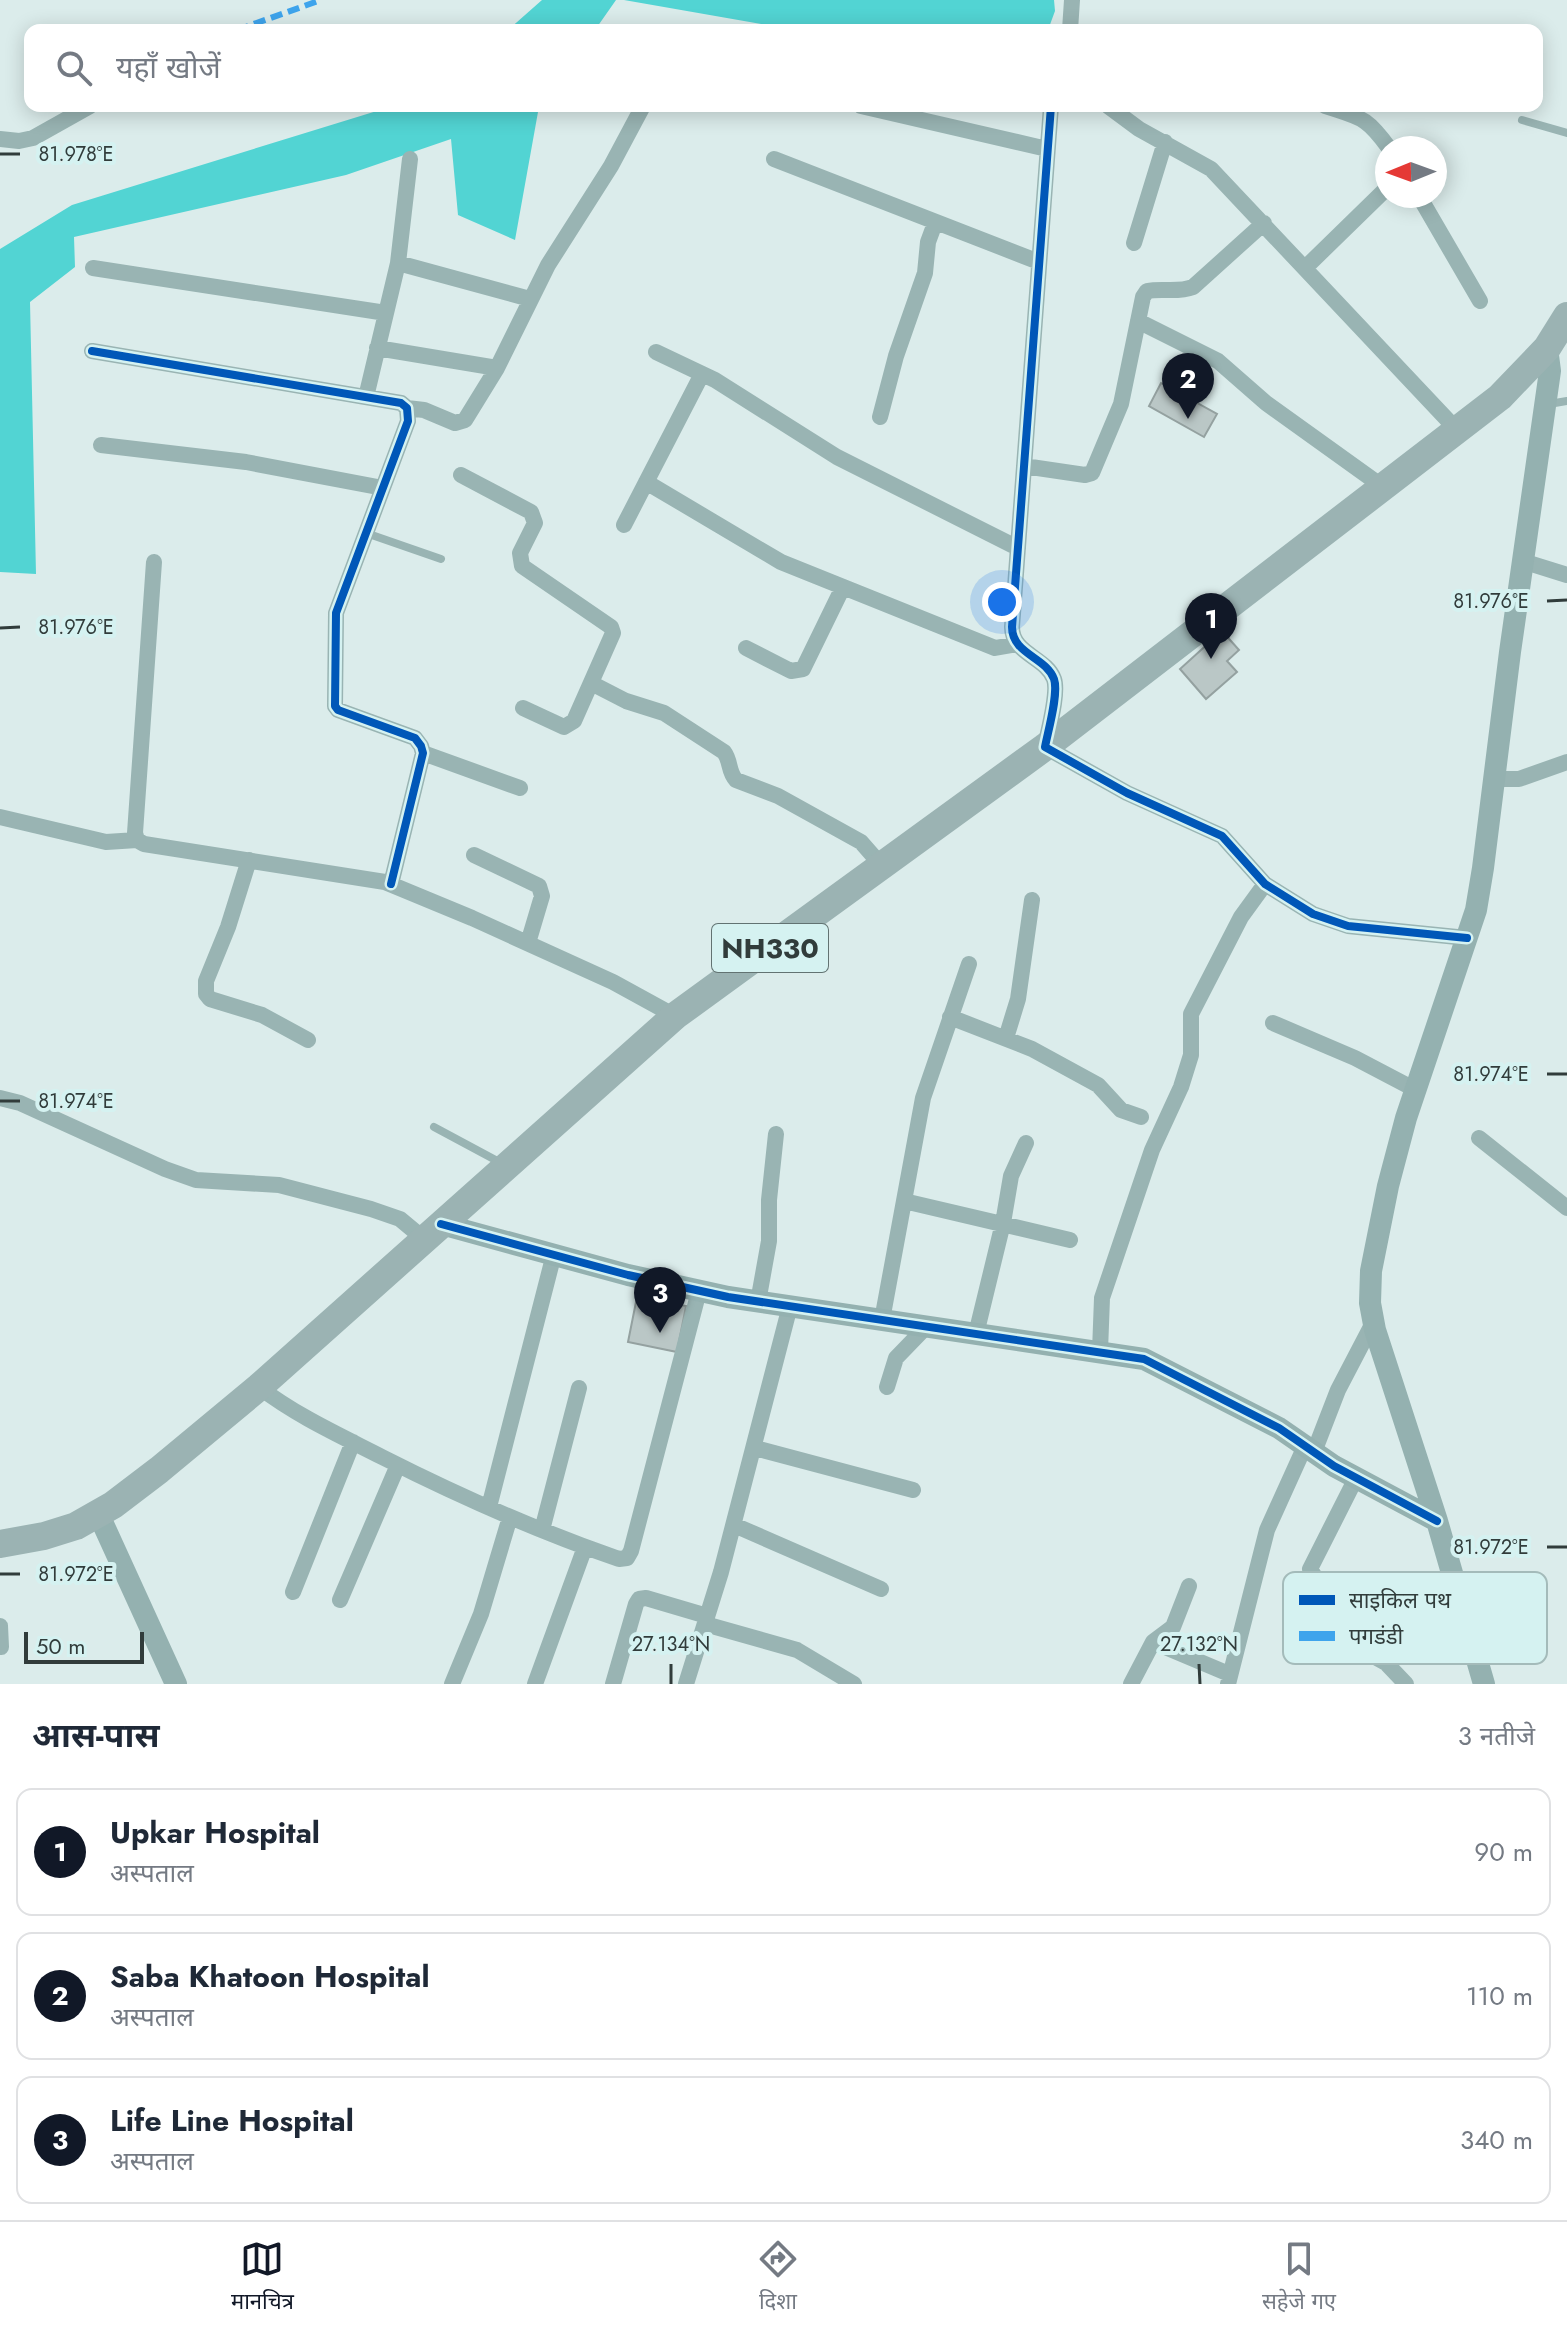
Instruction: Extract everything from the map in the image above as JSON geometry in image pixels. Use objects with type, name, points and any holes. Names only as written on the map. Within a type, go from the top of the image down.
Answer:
[{"type":"highway","name":"NH330","points":[[0,1544],[76,1526],[113,1505],[159,1470],[259,1387],[675,1016],[1045,747],[1500,397],[1547,348],[1567,316]]},
{"type":"main road","points":[[1451,1572],[1374,1321],[1370,1303],[1371,1271],[1388,1186],[1416,1090],[1467,938],[1483,868],[1550,371],[1547,348]]},
{"type":"main road","points":[[433,1232],[554,1254],[628,1275],[758,1302],[1144,1359],[1279,1428],[1304,1454],[1350,1489],[1438,1525]]},
{"type":"main road","points":[[98,1513],[176,1684]]},
{"type":"main road","points":[[1478,1664],[1484,1684]]},
{"type":"street","points":[[1070,24],[1072,0]]},
{"type":"street","points":[[0,139],[19,141],[33,138],[79,112]]},
{"type":"street","points":[[92,351],[401,403],[407,408],[424,410],[460,424],[497,368],[548,265],[611,166],[640,112]]},
{"type":"street","points":[[887,112],[1047,149]]},
{"type":"street","points":[[1050,112],[1012,627],[1012,636],[1017,644],[1053,676],[1055,687],[1045,747],[1127,793],[1222,836],[1265,884],[1313,914],[1348,926],[1467,938]]},
{"type":"street","points":[[1116,112],[1139,129],[1211,169],[1457,430]]},
{"type":"street","points":[[1343,112],[1364,119],[1381,136]]},
{"type":"street","points":[[1134,243],[1165,142]]},
{"type":"street","points":[[366,397],[398,263],[410,159]]},
{"type":"street","points":[[774,159],[1039,262]]},
{"type":"street","points":[[1305,268],[1375,200]]},
{"type":"street","points":[[1426,208],[1480,301]]},
{"type":"street","points":[[880,417],[896,356],[925,273],[928,242],[935,223]]},
{"type":"street","points":[[1024,466],[1085,475],[1092,473],[1121,404],[1143,297],[1147,291],[1182,291],[1193,287],[1264,223]]},
{"type":"street","points":[[398,263],[530,299]]},
{"type":"street","points":[[93,268],[386,313]]},
{"type":"street","points":[[1138,321],[1218,361],[1266,403],[1383,487]]},
{"type":"street","points":[[377,348],[497,368]]},
{"type":"street","points":[[656,352],[702,374],[837,457],[1018,548]]},
{"type":"street","points":[[624,525],[702,374]]},
{"type":"street","points":[[391,884],[423,753],[415,738],[338,710],[335,706],[336,613],[408,421],[407,408]]},
{"type":"street","points":[[101,445],[246,462],[383,488]]},
{"type":"street","points":[[461,475],[531,512],[535,523],[520,553],[522,566],[611,627],[612,638],[569,726],[564,727],[523,708]]},
{"type":"street","points":[[646,482],[773,558],[995,648],[1017,644]]},
{"type":"street","points":[[1522,561],[1567,575]]},
{"type":"street","points":[[137,840],[135,833],[154,562]]},
{"type":"street","points":[[746,648],[791,671],[803,669],[843,587]]},
{"type":"street","points":[[591,683],[626,701],[664,713],[724,752],[736,780],[778,796],[861,842],[882,866]]},
{"type":"street","points":[[423,753],[520,788]]},
{"type":"street","points":[[1495,779],[1519,779],[1567,762]]},
{"type":"street","points":[[0,817],[106,842],[137,840],[144,844],[371,878],[528,943],[632,991],[675,1016]]},
{"type":"street","points":[[474,855],[539,886],[542,896],[528,943]]},
{"type":"street","points":[[249,860],[228,927],[206,981],[206,994],[210,999],[270,1019],[308,1040]]},
{"type":"street","points":[[1100,1351],[1102,1298],[1152,1150],[1181,1087],[1191,1055],[1191,1014],[1241,917],[1265,884]]},
{"type":"street","points":[[1006,1038],[1018,999],[1032,900]]},
{"type":"street","points":[[882,1320],[923,1098],[969,964]]},
{"type":"street","points":[[950,1017],[1032,1049],[1098,1085],[1116,1107],[1141,1117]]},
{"type":"street","points":[[1273,1023],[1355,1058],[1416,1090]]},
{"type":"street","points":[[0,1098],[20,1103],[196,1180],[279,1185],[371,1209],[433,1232]]},
{"type":"street","points":[[758,1302],[769,1241],[769,1200],[776,1134]]},
{"type":"street","points":[[1479,1138],[1567,1208]]},
{"type":"street","points":[[976,1334],[1011,1176],[1026,1143]]},
{"type":"street","points":[[904,1201],[1070,1240]]},
{"type":"street","points":[[489,1507],[554,1254]]},
{"type":"street","points":[[259,1387],[297,1414],[398,1465],[542,1530],[619,1559],[627,1558],[699,1291]]},
{"type":"street","points":[[693,1682],[706,1620],[755,1448],[790,1306]]},
{"type":"street","points":[[1153,1642],[1229,1679],[1267,1530],[1374,1321]]},
{"type":"street","points":[[887,1387],[896,1358],[926,1327]]},
{"type":"street","points":[[542,1530],[579,1388]]},
{"type":"street","points":[[293,1592],[353,1442]]},
{"type":"street","points":[[755,1448],[913,1490]]},
{"type":"street","points":[[340,1600],[398,1465]]},
{"type":"street","points":[[1312,1572],[1312,1562],[1350,1489]]},
{"type":"street","points":[[452,1684],[481,1614],[510,1517]]},
{"type":"street","points":[[734,1525],[881,1589]]},
{"type":"street","points":[[535,1684],[585,1547]]},
{"type":"street","points":[[1131,1684],[1153,1642],[1173,1627],[1189,1586]]},
{"type":"street","points":[[613,1684],[636,1604],[639,1599],[646,1598],[808,1654],[854,1684]]},
{"type":"street","points":[[0,1626],[1,1647]]},
{"type":"street","points":[[1387,1664],[1406,1684]]},
{"type":"lane","points":[[1522,120],[1567,133]]},
{"type":"lane","points":[[1544,405],[1567,401]]},
{"type":"lane","points":[[366,533],[441,559]]},
{"type":"lane","points":[[434,1127],[507,1166]]},
{"type":"water","points":[[542,0],[616,0],[599,24],[515,24]]},
{"type":"water","points":[[624,0],[1054,0],[1055,11],[1050,24],[762,24]]},
{"type":"water","points":[[374,112],[538,112],[515,240],[458,215],[451,139],[346,175],[74,237],[75,267],[30,302],[36,574],[0,572],[0,249],[72,205]]},
{"type":"building","points":[[1161,383],[1217,414],[1204,437],[1149,406]]},
{"type":"building","points":[[1222,631],[1239,650],[1227,661],[1237,672],[1206,699],[1180,669]]},
{"type":"building","points":[[637,1297],[686,1306],[677,1352],[628,1342]]},
{"type":"marked path","points":[[254,24],[321,0]]},
{"type":"cycle path","points":[[1051,112],[1012,627],[1017,643],[1044,665],[1054,679],[1054,702],[1045,747],[1127,793],[1222,836],[1265,884],[1313,914],[1348,926],[1467,938]]},
{"type":"cycle path","points":[[92,351],[401,403],[407,408],[408,421],[336,613],[335,706],[338,710],[415,738],[423,753],[391,884]]},
{"type":"cycle path","points":[[441,1224],[628,1275],[728,1297],[1144,1359],[1279,1428],[1334,1466],[1437,1521]]},
{"type":"place","name":"Saba Khatoon Hospital","points":[[1188,419]]},
{"type":"place","name":"Upkar Hospital","points":[[1211,659]]},
{"type":"place","name":"Life Line Hospital","points":[[660,1333]]}]
